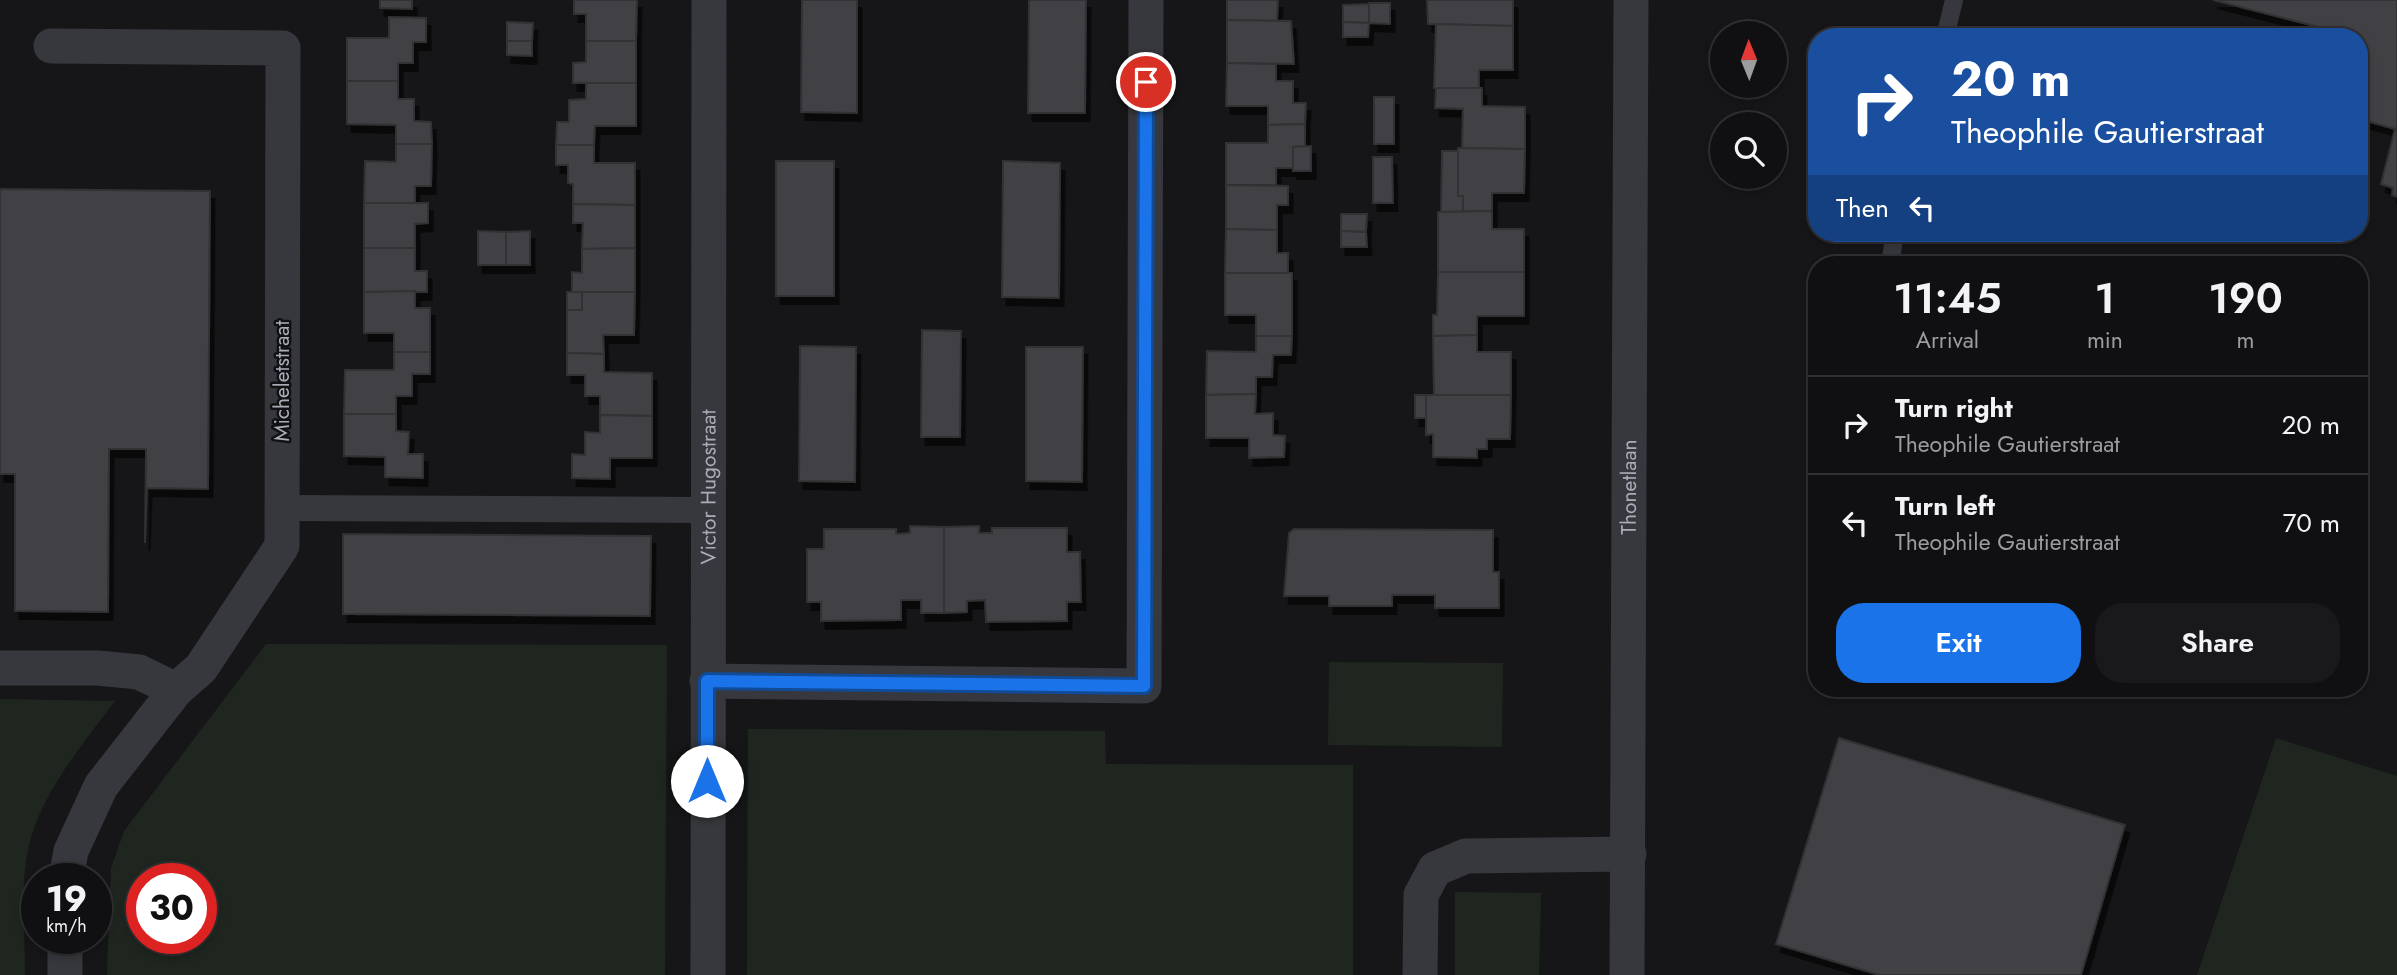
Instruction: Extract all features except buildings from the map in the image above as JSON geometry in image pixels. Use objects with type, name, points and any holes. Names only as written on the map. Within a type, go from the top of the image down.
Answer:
[{"type":"street","name":"Victor Hugostraat","points":[[708,975],[709,0]]},
{"type":"street","points":[[707,681],[1144,686],[1146,0]]},
{"type":"street","name":"Thonetlaan","points":[[1627,975],[1631,0]]},
{"type":"street","name":"Micheletstraat","points":[[51,46],[283,48],[282,546],[201,668],[176,690],[100,786],[71,851],[69,863]]},
{"type":"street","points":[[282,508],[708,510]]},
{"type":"street","points":[[0,668],[98,668],[139,672],[176,690]]},
{"type":"street","points":[[1420,975],[1421,895],[1435,869],[1466,856],[1629,854]]},
{"type":"street","points":[[65,954],[65,975]]},
{"type":"lane","points":[[1947,28],[1954,0]]},
{"type":"shaded area","points":[[266,644],[667,645],[665,975],[107,975],[108,954],[112,954],[112,865],[124,831]]},
{"type":"shaded area","points":[[1329,662],[1503,663],[1502,747],[1328,745]]},
{"type":"shaded area","points":[[0,699],[115,701],[63,771],[42,809],[26,863],[21,863],[21,954],[25,954],[25,975],[0,975]]},
{"type":"shaded area","points":[[748,729],[1105,731],[1106,764],[1353,765],[1353,975],[747,975]]},
{"type":"shaded area","points":[[2276,738],[2397,776],[2397,975],[2197,975]]},
{"type":"shaded area","points":[[1455,892],[1541,893],[1539,975],[1455,975]]},
{"type":"route","points":[[707,781],[707,681],[1144,686],[1146,82]]}]
